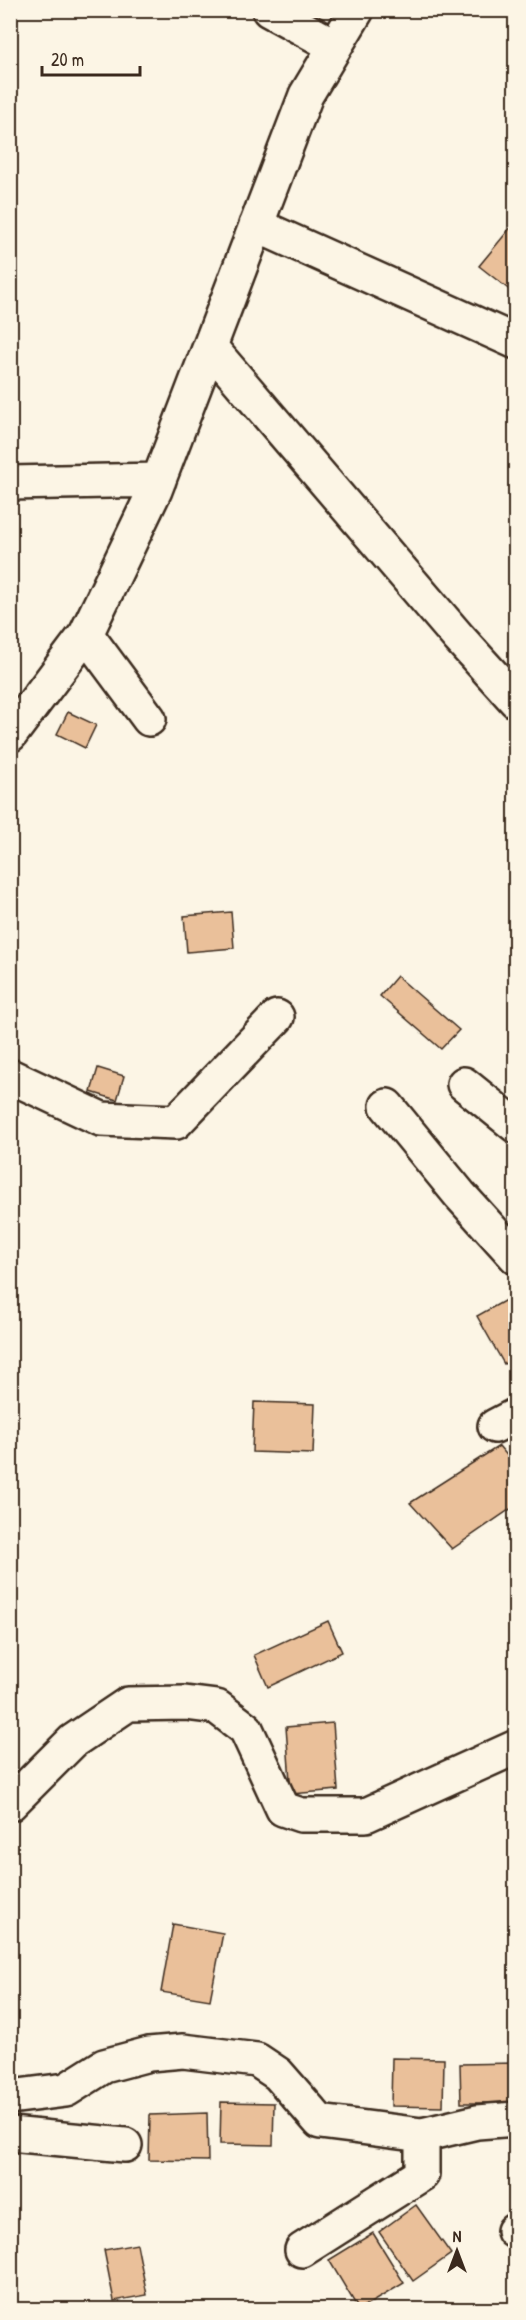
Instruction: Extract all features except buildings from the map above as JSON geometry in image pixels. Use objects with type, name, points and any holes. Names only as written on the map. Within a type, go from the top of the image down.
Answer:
[{"type":"street","points":[[269,10],[335,46]]},
{"type":"street","points":[[10,735],[86,634],[159,480],[306,95],[357,10]]},
{"type":"street","points":[[256,225],[516,342]]},
{"type":"street","points":[[210,347],[451,629],[516,701]]},
{"type":"street","points":[[10,483],[159,480]]},
{"type":"street","points":[[86,634],[149,719]]},
{"type":"street","points":[[10,1076],[101,1119],[176,1122],[276,1017]]},
{"type":"street","points":[[464,1084],[516,1126]]},
{"type":"street","points":[[387,1106],[460,1196],[516,1257]]},
{"type":"street","points":[[10,1804],[74,1741],[128,1704],[185,1703],[217,1707],[246,1729],[284,1809],[301,1815],[366,1815],[516,1747]]},
{"type":"street","points":[[10,2097],[66,2090],[104,2066],[149,2054],[183,2051],[257,2061],[278,2074],[320,2122],[422,2135],[477,2122],[516,2119]]},
{"type":"street","points":[[10,2134],[125,2145]]},
{"type":"street","points":[[302,2250],[422,2174],[422,2135]]}]
